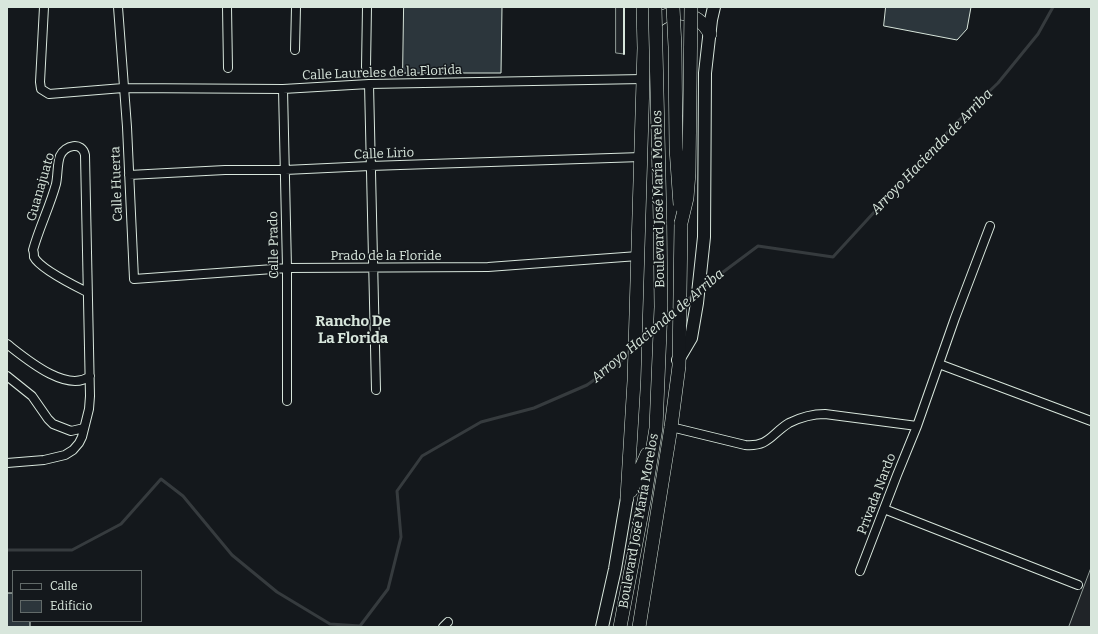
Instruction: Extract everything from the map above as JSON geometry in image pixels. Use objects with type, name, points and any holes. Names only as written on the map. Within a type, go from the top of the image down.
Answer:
[{"type":"main road","points":[[627,498],[634,381],[644,48],[643,7]]},
{"type":"main road","name":"Boulevard José María Morelos","points":[[620,627],[654,440],[658,390],[661,307],[655,7]]},
{"type":"main road","name":"Boulevard José María Morelos","points":[[639,627],[671,427],[679,366],[681,223],[676,148],[673,7]]},
{"type":"main road","points":[[681,223],[687,198],[689,173],[691,7]]},
{"type":"main road","points":[[644,48],[646,34],[650,28],[660,18],[673,13],[686,14],[698,19],[710,34]]},
{"type":"main road","points":[[627,498],[654,440]]},
{"type":"street","name":"Calle Laureles de la Florida","points":[[44,7],[40,75],[41,89],[49,94],[123,88],[283,89],[368,84],[643,79]]},
{"type":"street","name":"Calle Huerta","points":[[118,7],[134,279]]},
{"type":"street","points":[[228,7],[228,68]]},
{"type":"street","points":[[295,50],[296,7]]},
{"type":"street","points":[[366,67],[367,7]]},
{"type":"street","name":"Boulevard José María Morelos","points":[[678,360],[691,338],[697,304],[704,237],[705,73],[714,7]]},
{"type":"street","points":[[368,84],[374,267],[376,390]]},
{"type":"street","name":"Calle Prado","points":[[283,89],[287,268],[287,402]]},
{"type":"street","name":"Guanajuato","points":[[7,463],[44,460],[65,455],[73,450],[79,443],[90,403],[85,155],[80,148],[71,146],[67,147],[61,155],[56,182],[33,250],[35,257],[50,271],[87,292]]},
{"type":"street","name":"Calle Lirio","points":[[129,175],[225,170],[285,170],[641,157]]},
{"type":"street","name":"Privada Nardo","points":[[860,571],[917,426],[990,226]]},
{"type":"street","name":"Prado de la Floride","points":[[134,279],[287,268],[488,267],[638,256]]},
{"type":"street","points":[[7,344],[38,367],[59,378],[79,381],[85,380],[90,376]]},
{"type":"street","points":[[939,364],[1091,421]]},
{"type":"street","points":[[7,376],[32,396],[53,424],[71,431],[84,428]]},
{"type":"street","points":[[671,427],[752,446],[771,439],[787,424],[812,414],[839,415],[917,426]]},
{"type":"street","name":"Boulevard José María Morelos","points":[[602,627],[613,577],[627,498]]},
{"type":"street","points":[[884,509],[1078,585]]},
{"type":"shaded area","points":[[616,7],[624,7],[624,54],[616,53]]},
{"type":"shaded area","points":[[1091,568],[1091,627],[1069,627]]},
{"type":"building","points":[[404,7],[502,7],[501,73],[403,73]]},
{"type":"building","points":[[886,7],[971,7],[967,29],[957,40],[884,26]]},
{"type":"building","points":[[7,593],[12,593],[12,622],[30,622],[30,627],[7,627]]},
{"type":"waterway","name":"Arroyo Hacienda de Arriba","points":[[703,287],[758,246],[833,257],[956,123],[998,83],[1038,34],[1053,7]]},
{"type":"waterway","name":"Arroyo Hacienda de Arriba","points":[[684,303],[694,294]]},
{"type":"waterway","name":"Arroyo Hacienda de Arriba","points":[[665,320],[676,311]]},
{"type":"waterway","name":"Arroyo Hacienda de Arriba","points":[[639,345],[655,329]]},
{"type":"waterway","name":"Arroyo Hacienda de Arriba","points":[[7,550],[72,550],[121,524],[161,479],[183,496],[232,555],[277,592],[330,624],[360,626],[388,589],[401,537],[397,491],[422,456],[481,422],[534,408],[587,385],[621,361],[630,352]]},
{"type":"wall","points":[[624,7],[624,54]]},
{"type":"district","name":"Rancho De La Florida","points":[[353,330]]}]
